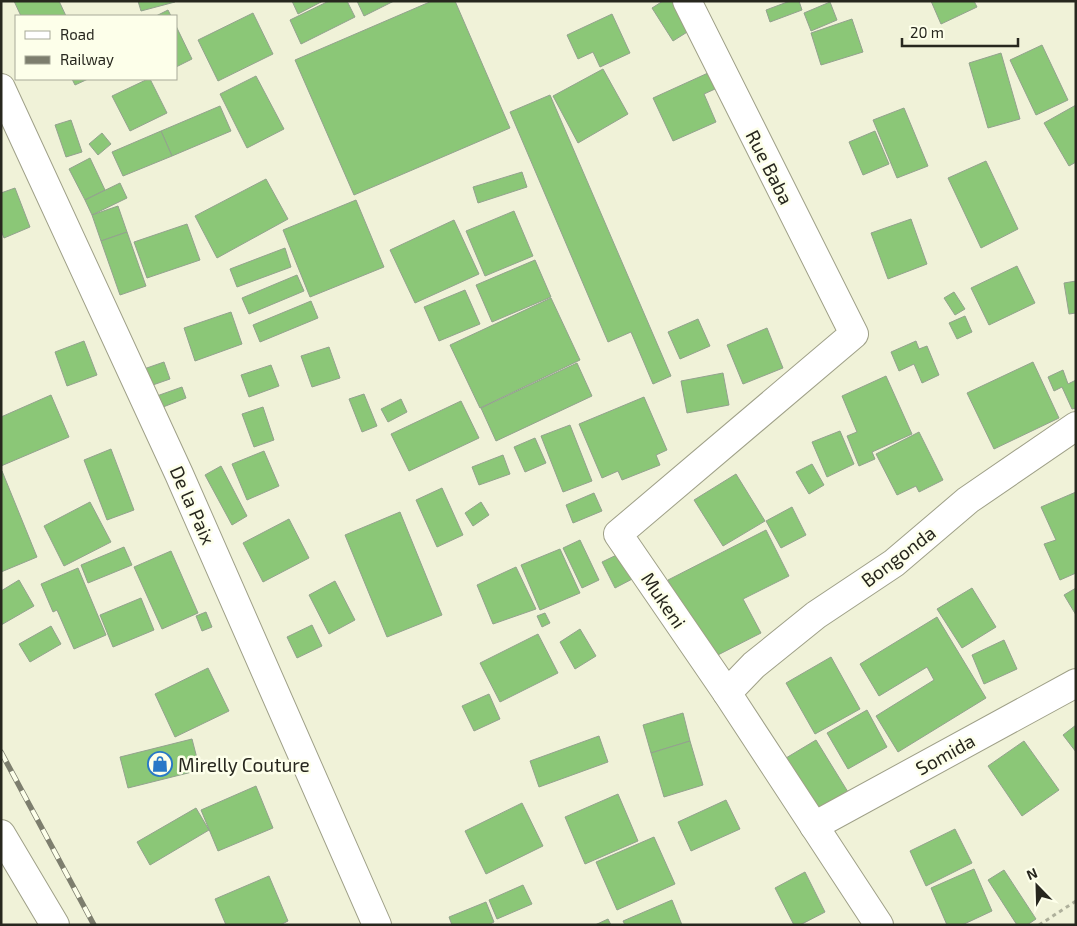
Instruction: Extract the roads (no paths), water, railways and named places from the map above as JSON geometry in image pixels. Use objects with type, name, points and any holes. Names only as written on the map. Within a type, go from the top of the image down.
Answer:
[{"type":"street","name":"Rue Baba","points":[[686,1],[854,334]]},
{"type":"street","name":"De la Paix","points":[[1,88],[179,474],[377,925]]},
{"type":"street","name":"Mukeni","points":[[854,334],[618,534],[727,693],[878,925]]},
{"type":"street","name":"Bongonda","points":[[727,693],[754,665],[816,615],[894,563],[968,500],[1076,426]]},
{"type":"street","name":"Somida","points":[[814,826],[1076,683]]},
{"type":"street","points":[[1,834],[55,925]]},
{"type":"railway","points":[[1,752],[94,925]]},
{"type":"place","name":"Mirelly Couture","points":[[160,764]]}]
